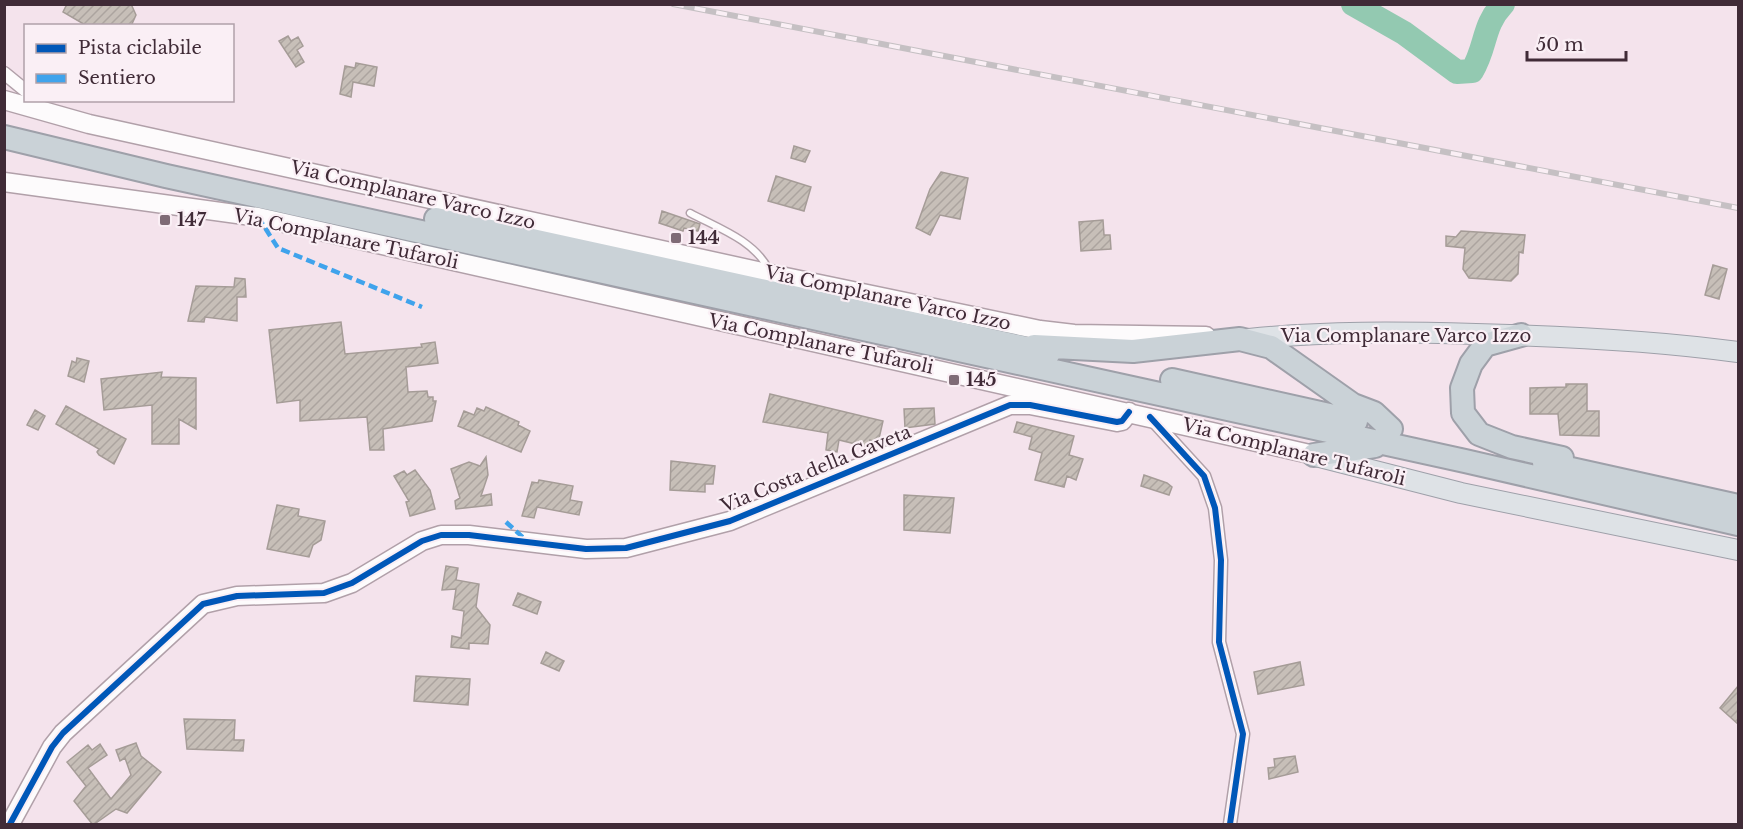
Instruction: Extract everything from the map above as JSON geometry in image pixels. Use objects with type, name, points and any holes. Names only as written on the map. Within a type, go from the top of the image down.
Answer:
[{"type":"highway","points":[[4,126],[1009,344],[1390,437],[1737,517]]},
{"type":"highway","points":[[4,137],[166,177],[1390,437]]},
{"type":"highway","points":[[1521,335],[1485,345],[1471,364],[1462,388],[1463,413],[1479,434],[1512,447],[1619,471],[1737,517]]},
{"type":"highway","points":[[1009,344],[1092,351],[1133,351],[1240,339],[1271,347],[1353,405],[1374,413],[1390,437]]},
{"type":"highway","points":[[1314,455],[1390,437]]},
{"type":"main road","name":"Via Complanare Varco Izzo","points":[[4,100],[89,124],[771,274],[1040,330],[1074,334],[1187,334],[1240,339],[1350,333],[1521,335],[1657,341],[1738,352]]},
{"type":"main road","name":"Via Complanare Tufaroli","points":[[4,182],[258,217],[1129,412],[1314,455],[1461,493],[1738,550]]},
{"type":"main road","name":"Via Costa della Gaveta","points":[[10,825],[52,747],[63,733],[203,604],[237,596],[324,593],[335,590],[352,583],[422,541],[441,535],[469,535],[586,549],[626,548],[756,512],[1010,405],[1030,405],[1117,422],[1122,421],[1129,412]]},
{"type":"street","points":[[4,73],[24,89]]},
{"type":"street","name":"Via Complanare Varco Izzo","points":[[39,102],[53,114]]},
{"type":"street","points":[[1150,417],[1204,476],[1215,508],[1221,560],[1220,642],[1243,734],[1230,825]]},
{"type":"lane","points":[[690,213],[737,238],[761,254],[771,274]]},
{"type":"building","points":[[67,4],[131,4],[136,15],[132,24],[84,24],[63,12]]},
{"type":"building","points":[[288,36],[291,41],[298,37],[303,46],[297,50],[304,62],[296,67],[279,41]]},
{"type":"building","points":[[356,63],[377,67],[374,86],[353,82],[351,97],[340,94],[345,66],[355,68]]},
{"type":"building","points":[[794,146],[810,151],[805,162],[791,158]]},
{"type":"building","points":[[941,172],[968,178],[960,219],[940,215],[930,235],[916,228],[930,189]]},
{"type":"building","points":[[776,176],[811,187],[804,211],[768,201]]},
{"type":"building","points":[[662,211],[700,224],[698,231],[684,228],[683,231],[659,223]]},
{"type":"building","points":[[1103,220],[1104,235],[1110,235],[1111,249],[1081,251],[1079,222]]},
{"type":"building","points":[[1461,231],[1525,235],[1523,253],[1519,252],[1518,274],[1511,281],[1469,278],[1463,269],[1465,248],[1446,246],[1446,236],[1456,237]]},
{"type":"building","points":[[1713,265],[1727,269],[1719,299],[1705,295]]},
{"type":"building","points":[[235,278],[245,279],[246,297],[237,297],[237,321],[205,317],[204,322],[188,321],[196,286],[234,287]]},
{"type":"building","points":[[341,322],[345,354],[422,347],[421,344],[435,342],[438,363],[406,367],[408,392],[427,391],[428,397],[433,397],[433,401],[436,401],[432,421],[383,429],[384,450],[370,450],[367,417],[300,421],[300,400],[277,403],[269,330]]},
{"type":"building","points":[[77,358],[89,361],[84,382],[68,376],[72,361],[76,363]]},
{"type":"building","points":[[162,372],[161,377],[196,378],[196,429],[179,419],[179,444],[152,444],[152,405],[104,410],[101,379]]},
{"type":"building","points":[[1566,384],[1587,384],[1587,411],[1599,411],[1599,436],[1560,435],[1558,414],[1530,414],[1530,388],[1566,387]]},
{"type":"building","points":[[770,394],[883,421],[878,443],[870,440],[868,447],[839,440],[837,452],[826,450],[828,433],[763,422]]},
{"type":"building","points":[[66,406],[126,439],[114,464],[99,455],[97,452],[99,449],[56,424]]},
{"type":"building","points":[[486,407],[519,422],[518,425],[530,431],[521,452],[458,426],[464,411],[474,415],[477,408],[484,411]]},
{"type":"building","points":[[934,408],[935,424],[905,428],[904,409]]},
{"type":"building","points":[[35,410],[45,416],[38,430],[27,425]]},
{"type":"building","points":[[1017,422],[1074,436],[1069,455],[1083,459],[1076,480],[1067,476],[1064,487],[1035,480],[1042,453],[1029,449],[1032,437],[1014,432]]},
{"type":"building","points":[[486,457],[488,475],[481,496],[491,494],[492,505],[456,509],[455,501],[460,498],[451,469],[469,462],[480,466]]},
{"type":"building","points":[[671,461],[715,466],[713,484],[705,484],[705,492],[670,490]]},
{"type":"building","points":[[415,470],[430,490],[435,509],[410,516],[406,502],[409,501],[394,476],[404,471],[407,475]]},
{"type":"building","points":[[1144,475],[1172,487],[1169,495],[1141,486]]},
{"type":"building","points":[[539,480],[573,486],[570,500],[582,502],[579,515],[537,507],[534,518],[522,516],[532,482],[538,483]]},
{"type":"building","points":[[904,495],[954,498],[950,533],[904,530]]},
{"type":"building","points":[[277,505],[299,509],[298,516],[325,521],[321,540],[313,545],[309,557],[267,549]]},
{"type":"building","points":[[446,566],[458,568],[456,580],[479,584],[476,607],[490,625],[488,644],[469,643],[469,649],[451,647],[452,636],[461,638],[464,611],[453,609],[456,589],[442,590]]},
{"type":"building","points":[[518,593],[541,602],[537,614],[513,605]]},
{"type":"building","points":[[546,652],[564,661],[559,671],[541,663]]},
{"type":"building","points":[[1300,662],[1304,685],[1258,694],[1254,672]]},
{"type":"building","points":[[416,676],[470,679],[468,705],[414,701]]},
{"type":"building","points":[[1738,686],[1738,724],[1720,708]]},
{"type":"building","points":[[184,719],[235,720],[234,740],[244,740],[243,751],[187,749]]},
{"type":"building","points":[[136,743],[141,756],[161,772],[127,813],[116,809],[93,825],[74,801],[86,786],[67,762],[88,745],[92,750],[100,744],[107,755],[88,768],[111,799],[131,775],[125,758],[120,761],[116,750]]},
{"type":"building","points":[[1295,756],[1298,772],[1269,779],[1268,768],[1275,767],[1274,759]]},
{"type":"waterway","points":[[1353,4],[1404,33],[1457,72],[1472,71],[1491,20],[1503,4]]},
{"type":"railway","points":[[673,4],[1738,208]]},
{"type":"marked path","points":[[258,217],[278,248],[422,307]]},
{"type":"marked path","points":[[506,522],[527,541]]},
{"type":"cycle path","points":[[10,824],[52,747],[63,733],[203,604],[237,596],[324,593],[352,583],[422,541],[441,535],[469,535],[586,549],[626,548],[730,521],[1010,405],[1030,405],[1117,422],[1122,421],[1129,412]]},
{"type":"cycle path","points":[[1150,417],[1204,476],[1215,508],[1221,560],[1219,642],[1243,734],[1230,824]]},
{"type":"place","name":"147","points":[[165,220]]},
{"type":"place","name":"144","points":[[676,238]]},
{"type":"place","name":"145","points":[[954,380]]}]
